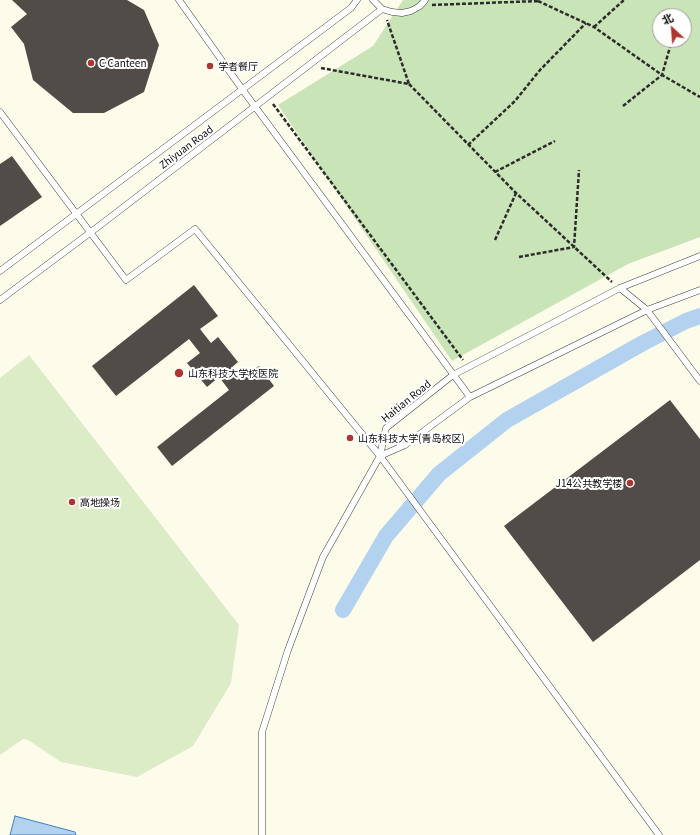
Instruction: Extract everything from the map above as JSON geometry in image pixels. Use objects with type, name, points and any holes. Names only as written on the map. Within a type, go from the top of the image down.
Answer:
[{"type":"lane","points":[[179,0],[255,107],[470,397]]},
{"type":"lane","name":"Zhiyuan Road","points":[[0,271],[351,8],[357,0]]},
{"type":"lane","points":[[373,0],[382,9],[402,13],[411,11],[420,6],[425,0]]},
{"type":"lane","name":"Zhiyuan Road","points":[[0,300],[90,233],[382,9]]},
{"type":"lane","points":[[0,112],[126,280],[195,230],[380,456],[659,835]]},
{"type":"lane","name":"Haitian Road","points":[[262,835],[262,732],[288,650],[322,558],[380,456],[386,428],[453,375],[620,288],[700,256]]},
{"type":"lane","points":[[620,288],[647,310],[700,381]]},
{"type":"lane","points":[[380,456],[405,445],[470,397],[647,310],[700,290]]},
{"type":"path","points":[[420,6],[536,0],[594,27],[662,76],[700,97]]},
{"type":"path","points":[[594,27],[624,0]]},
{"type":"path","points":[[382,9],[409,84],[516,193],[620,288]]},
{"type":"path","points":[[468,144],[515,101],[540,70],[586,24]]},
{"type":"path","points":[[623,106],[662,76],[670,48]]},
{"type":"path","points":[[308,66],[409,84]]},
{"type":"path","points":[[268,97],[468,368]]},
{"type":"path","points":[[495,172],[555,141]]},
{"type":"path","points":[[574,247],[579,170]]},
{"type":"path","points":[[495,240],[516,193]]},
{"type":"path","points":[[519,258],[574,247]]},
{"type":"green space","points":[[403,0],[700,0],[700,237],[628,264],[452,361],[278,105],[373,46]]},
{"type":"green space","name":"高地操场","points":[[29,355],[239,625],[231,683],[193,746],[137,777],[61,762],[28,740],[23,739],[0,755],[0,378]]},
{"type":"water","points":[[15,816],[75,832],[76,835],[10,835]]},
{"type":"building","name":"C Canteen","points":[[12,0],[127,0],[144,10],[159,45],[144,92],[104,113],[73,113],[33,80],[24,44],[11,27],[27,14]]},
{"type":"building","points":[[12,156],[42,197],[0,226],[0,164]]},
{"type":"building","points":[[194,285],[218,316],[200,329],[211,343],[218,337],[238,362],[231,368],[241,380],[259,366],[274,386],[172,466],[157,447],[229,390],[219,377],[207,387],[187,363],[200,353],[189,339],[116,396],[92,366]]},
{"type":"building","name":"J14公共教学楼","points":[[670,400],[700,439],[700,560],[593,642],[504,526]]},
{"type":"waterway","points":[[343,610],[386,536],[439,474],[507,420],[643,343],[686,321],[700,316]]},
{"type":"place","name":"C Canteen","points":[[91,63]]},
{"type":"place","name":"学者餐厅","points":[[210,66]]},
{"type":"place","name":"山东科技大学校医院","points":[[179,373]]},
{"type":"place","name":"山东科技大学(青岛校区)","points":[[350,438]]},
{"type":"place","name":"J14公共教学楼","points":[[630,483]]},
{"type":"place","name":"高地操场","points":[[72,502]]}]
